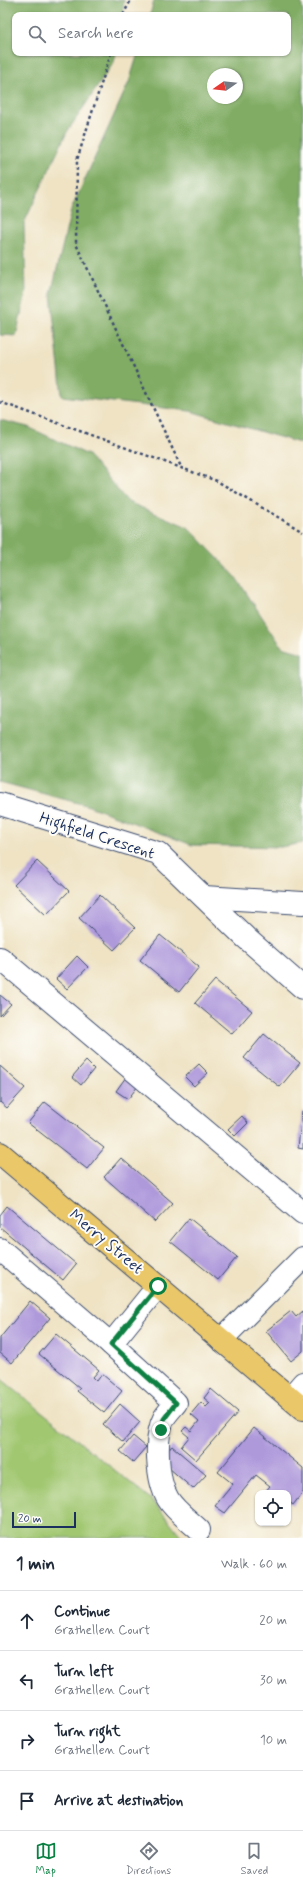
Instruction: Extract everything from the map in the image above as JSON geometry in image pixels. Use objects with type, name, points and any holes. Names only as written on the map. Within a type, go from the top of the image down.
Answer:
[{"type":"main road","name":"Merry Street","points":[[0,1153],[221,1340],[299,1397]]},
{"type":"street","name":"Highfield Crescent","points":[[0,804],[158,853],[246,938],[303,988]]},
{"type":"street","points":[[204,897],[303,903]]},
{"type":"street","points":[[0,958],[303,1213]]},
{"type":"street","points":[[0,1249],[111,1344],[176,1403],[164,1419],[157,1451],[159,1469],[168,1500],[199,1530]]},
{"type":"street","points":[[221,1340],[303,1258]]},
{"type":"street","points":[[111,1344],[158,1286]]},
{"type":"path","points":[[125,12],[131,0]]},
{"type":"path","points":[[110,56],[77,160],[76,244],[182,469]]},
{"type":"path","points":[[0,402],[217,481],[303,532]]},
{"type":"green space","points":[[0,0],[124,0],[122,12],[12,12],[12,56],[115,56],[114,62],[67,132],[24,223],[26,293],[16,336],[0,335]]},
{"type":"green space","points":[[154,0],[301,0],[303,12],[303,444],[190,411],[62,396],[51,294],[71,210],[129,82],[137,56],[291,56],[291,12],[151,12]]},
{"type":"green space","points":[[0,420],[28,427],[88,455],[128,502],[188,527],[235,576],[282,647],[303,653],[303,843],[281,847],[192,845],[89,806],[0,782]]},
{"type":"green space","points":[[0,1378],[152,1500],[183,1538],[0,1538]]},
{"type":"building","points":[[37,861],[69,891],[46,915],[14,885]]},
{"type":"building","points":[[100,895],[135,928],[114,950],[79,918]]},
{"type":"building","points":[[160,935],[199,967],[179,992],[140,960]]},
{"type":"building","points":[[77,956],[88,967],[67,989],[56,979]]},
{"type":"building","points":[[215,980],[252,1011],[232,1034],[195,1003]]},
{"type":"building","points":[[0,995],[11,1004],[0,1016]]},
{"type":"building","points":[[264,1034],[300,1063],[280,1087],[244,1058]]},
{"type":"building","points":[[86,1061],[94,1069],[81,1085],[72,1077]]},
{"type":"building","points":[[199,1064],[208,1073],[194,1086],[185,1077]]},
{"type":"building","points":[[0,1066],[25,1088],[7,1108],[0,1102]]},
{"type":"building","points":[[126,1077],[138,1086],[128,1099],[116,1091]]},
{"type":"building","points":[[45,1102],[104,1148],[87,1169],[28,1123]]},
{"type":"building","points":[[303,1111],[303,1149],[298,1148]]},
{"type":"building","points":[[242,1116],[248,1123],[235,1136],[228,1129]]},
{"type":"building","points":[[121,1158],[173,1203],[155,1222],[104,1177]]},
{"type":"building","points":[[7,1206],[76,1264],[63,1280],[0,1227],[0,1215]]},
{"type":"building","points":[[189,1218],[237,1257],[218,1280],[170,1241]]},
{"type":"building","points":[[30,1301],[50,1318],[12,1363],[0,1353],[0,1338]]},
{"type":"building","points":[[291,1311],[296,1317],[303,1311],[303,1351],[291,1361],[266,1331]]},
{"type":"building","points":[[56,1334],[99,1370],[93,1377],[97,1381],[102,1374],[122,1391],[104,1413],[77,1391],[80,1388],[39,1354]]},
{"type":"building","points":[[211,1389],[238,1412],[196,1460],[181,1447],[189,1437],[182,1431],[186,1427],[191,1431],[199,1421],[191,1414],[201,1402],[206,1407],[210,1403],[204,1398]]},
{"type":"building","points":[[120,1404],[140,1422],[123,1442],[103,1424]]},
{"type":"building","points":[[254,1428],[303,1468],[303,1492],[293,1505],[291,1503],[291,1490],[267,1490],[270,1486],[256,1475],[225,1513],[215,1506],[233,1484],[218,1472]]},
{"type":"building","points":[[133,1436],[146,1447],[133,1462],[120,1451]]},
{"type":"building","points":[[172,1446],[206,1475],[193,1489],[160,1460]]},
{"type":"route","points":[[158,1286],[111,1344],[176,1403],[164,1419],[161,1430]]}]
